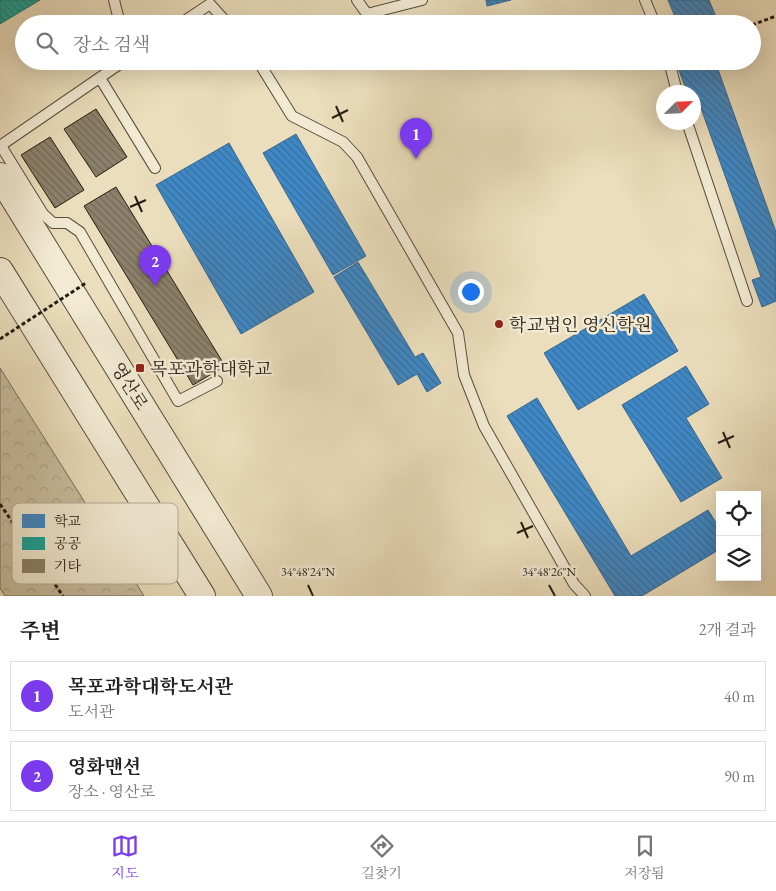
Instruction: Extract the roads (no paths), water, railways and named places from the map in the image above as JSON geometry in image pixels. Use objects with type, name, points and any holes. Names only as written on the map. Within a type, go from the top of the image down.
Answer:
[{"type":"street","name":"영산로","points":[[0,176],[259,596]]},
{"type":"street","points":[[0,271],[144,503]]},
{"type":"street","points":[[178,557],[202,596]]},
{"type":"lane","points":[[114,0],[118,15]]},
{"type":"lane","points":[[357,0],[367,14],[422,0]]},
{"type":"lane","points":[[645,0],[651,15]]},
{"type":"lane","points":[[192,15],[210,2],[221,15]]},
{"type":"lane","points":[[111,70],[0,146],[43,214],[53,223],[67,223],[80,232],[178,401],[217,381]]},
{"type":"lane","points":[[264,70],[292,116],[343,142],[357,157],[458,333],[464,375],[484,426],[574,584],[585,596]]},
{"type":"lane","points":[[671,70],[675,85]]},
{"type":"lane","points":[[100,78],[155,168]]},
{"type":"lane","points":[[690,130],[747,302]]},
{"type":"place","name":"목포과학대학도서관","points":[[416,159]]},
{"type":"place","name":"영화맨션","points":[[155,286]]},
{"type":"place","name":"학교법인 영신학원","points":[[499,324]]},
{"type":"place","name":"목포과학대학교","points":[[140,368]]}]
